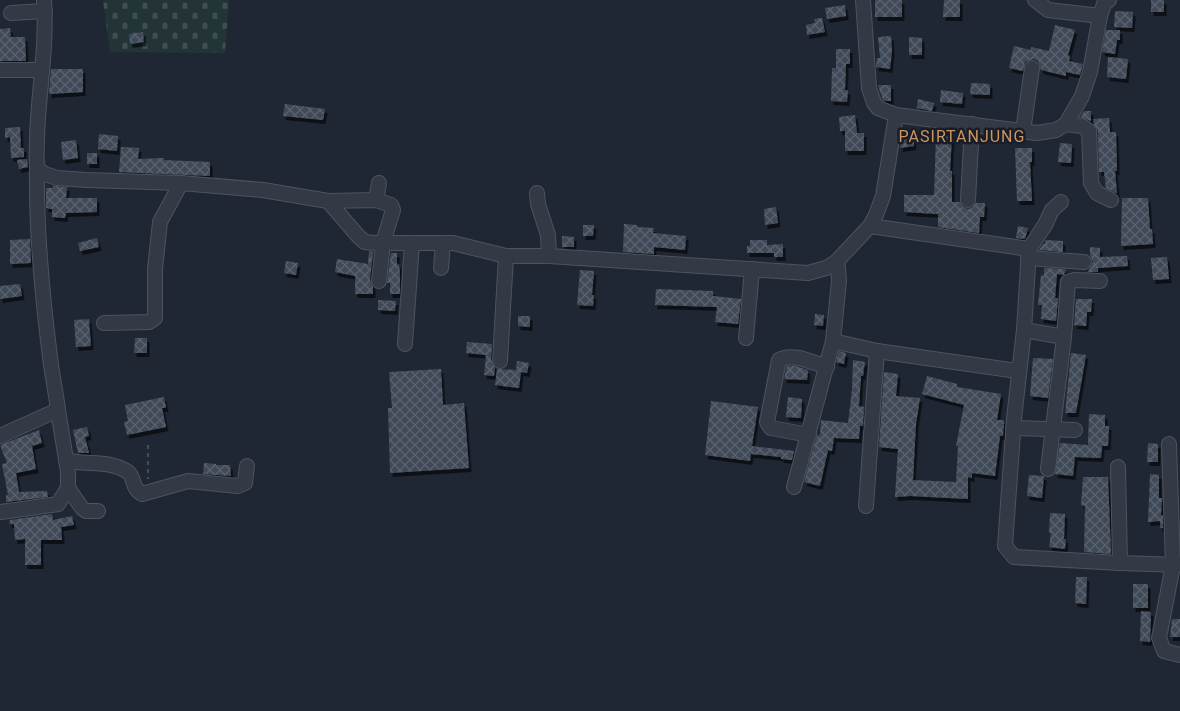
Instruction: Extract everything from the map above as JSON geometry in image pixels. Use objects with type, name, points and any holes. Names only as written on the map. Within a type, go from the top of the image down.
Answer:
[{"type":"street","points":[[863,0],[869,88],[878,108],[896,115],[1023,131],[1047,132],[1056,130],[1066,124],[1087,84],[1104,5],[1048,10],[1034,0]]},
{"type":"street","points":[[11,13],[44,6],[45,45],[36,143],[36,216],[40,270],[50,359],[66,460],[68,488],[82,508],[86,511],[98,511]]},
{"type":"street","points":[[1023,131],[1032,68]]},
{"type":"street","points":[[0,70],[42,70]]},
{"type":"street","points":[[328,201],[365,242],[453,243],[506,256],[549,256],[808,273],[826,268],[836,262],[870,226],[880,207],[883,196],[896,115]]},
{"type":"street","points":[[968,200],[972,124]]},
{"type":"street","points":[[1066,124],[1082,126],[1089,131],[1090,183],[1097,193],[1111,200]]},
{"type":"street","points":[[37,169],[45,174],[71,179],[181,183],[263,190],[328,201],[376,200],[391,205],[393,210],[383,243],[379,281]]},
{"type":"street","points":[[104,323],[149,322],[155,318],[155,269],[160,222],[181,183]]},
{"type":"street","points":[[376,200],[379,183]]},
{"type":"street","points":[[536,193],[548,234],[549,256]]},
{"type":"street","points":[[1061,202],[1052,210],[1029,254],[1005,542],[1008,551],[1014,557],[1176,565]]},
{"type":"street","points":[[870,226],[1084,262]]},
{"type":"street","points":[[405,344],[412,243]]},
{"type":"street","points":[[441,268],[443,243]]},
{"type":"street","points":[[500,361],[506,256]]},
{"type":"street","points":[[794,487],[828,366],[833,341],[839,281],[836,262]]},
{"type":"street","points":[[746,338],[752,269]]},
{"type":"street","points":[[1048,469],[1064,337],[1068,282],[1072,280],[1100,281]]},
{"type":"street","points":[[1024,330],[1064,337]]},
{"type":"street","points":[[833,341],[877,351],[1018,372]]},
{"type":"street","points":[[866,506],[877,351]]},
{"type":"street","points":[[809,435],[771,428],[767,422],[779,360],[791,356],[828,366]]},
{"type":"street","points":[[0,436],[58,410]]},
{"type":"street","points":[[1013,428],[1075,430]]},
{"type":"street","points":[[1169,444],[1176,565],[1159,638],[1164,651],[1180,655]]},
{"type":"street","points":[[66,460],[80,463],[104,463],[127,472],[131,476],[136,490],[142,494],[148,494],[188,481],[238,486],[245,483],[247,466]]},
{"type":"street","points":[[1118,467],[1120,563]]},
{"type":"street","points":[[1,512],[58,504],[68,488]]},
{"type":"path","points":[[148,445],[148,494]]},
{"type":"green space","points":[[103,0],[229,0],[225,53],[110,52]]},
{"type":"building","points":[[875,0],[902,0],[902,17],[875,17]]},
{"type":"building","points":[[944,0],[960,0],[960,17],[943,17]]},
{"type":"building","points":[[1151,0],[1164,0],[1164,12],[1151,12]]},
{"type":"building","points":[[845,5],[846,16],[827,19],[825,8]]},
{"type":"building","points":[[1115,11],[1133,12],[1132,28],[1114,27]]},
{"type":"building","points":[[822,18],[825,32],[807,35],[806,25],[815,23],[814,19]]},
{"type":"building","points":[[1055,25],[1075,30],[1068,55],[1070,56],[1069,61],[1083,64],[1080,75],[1066,72],[1066,76],[1041,70],[1038,61],[1033,59],[1025,62],[1023,71],[1009,68],[1014,46],[1031,50],[1031,47],[1049,51]]},
{"type":"building","points":[[10,28],[11,37],[25,37],[26,61],[0,61],[0,29]]},
{"type":"building","points":[[1106,30],[1120,30],[1120,40],[1117,40],[1115,54],[1102,52]]},
{"type":"building","points":[[143,32],[144,42],[130,44],[129,34]]},
{"type":"building","points":[[891,36],[890,69],[876,67],[877,58],[880,58],[878,37]]},
{"type":"building","points":[[909,37],[922,38],[922,55],[909,55]]},
{"type":"building","points":[[836,49],[850,49],[850,64],[846,64],[845,90],[848,90],[847,102],[831,101],[832,68],[836,68]]},
{"type":"building","points":[[1108,57],[1128,59],[1126,79],[1107,77]]},
{"type":"building","points":[[51,69],[83,69],[83,92],[49,94]]},
{"type":"building","points":[[971,83],[990,84],[990,95],[970,94]]},
{"type":"building","points":[[878,85],[891,85],[891,101],[883,101]]},
{"type":"building","points":[[941,90],[963,93],[962,104],[940,102]]},
{"type":"building","points":[[918,99],[934,103],[932,111],[917,108]]},
{"type":"building","points":[[285,104],[325,109],[323,120],[283,116]]},
{"type":"building","points":[[1084,111],[1091,111],[1091,121],[1080,117]]},
{"type":"building","points":[[855,115],[857,133],[864,133],[864,151],[845,151],[845,131],[840,131],[839,117]]},
{"type":"building","points":[[1109,118],[1110,132],[1116,132],[1117,171],[1115,171],[1117,193],[1106,188],[1104,172],[1099,172],[1098,131],[1093,119]]},
{"type":"building","points":[[20,127],[21,148],[24,148],[24,157],[11,158],[10,137],[5,138],[5,128]]},
{"type":"building","points":[[913,132],[914,146],[900,148],[902,133]]},
{"type":"building","points":[[99,134],[118,136],[117,151],[98,149]]},
{"type":"building","points":[[936,135],[952,136],[950,171],[952,171],[952,202],[960,202],[963,207],[968,209],[972,208],[976,203],[985,203],[984,217],[980,217],[979,233],[938,227],[938,214],[904,212],[904,195],[934,195]]},
{"type":"building","points":[[76,140],[78,158],[63,160],[61,142]]},
{"type":"building","points":[[1060,143],[1072,144],[1071,163],[1058,162]]},
{"type":"building","points":[[121,147],[139,148],[138,159],[164,158],[164,160],[210,162],[210,176],[119,172]]},
{"type":"building","points":[[1015,148],[1032,148],[1032,162],[1030,162],[1032,201],[1017,201]]},
{"type":"building","points":[[87,153],[97,153],[97,164],[87,164]]},
{"type":"building","points":[[27,159],[28,167],[19,169],[17,160]]},
{"type":"building","points":[[53,186],[67,187],[66,198],[97,198],[97,212],[66,213],[65,218],[52,217],[52,209],[46,208],[46,188],[53,188]]},
{"type":"building","points":[[1122,198],[1148,198],[1153,244],[1121,246]]},
{"type":"building","points":[[776,207],[778,223],[765,225],[764,209]]},
{"type":"building","points":[[624,224],[654,228],[653,233],[686,236],[685,250],[654,247],[654,254],[623,252]]},
{"type":"building","points":[[583,225],[594,225],[593,236],[583,236]]},
{"type":"building","points":[[1018,226],[1028,228],[1025,239],[1016,238]]},
{"type":"building","points":[[562,236],[574,237],[574,247],[562,247]]},
{"type":"building","points":[[97,238],[99,247],[80,251],[78,243]]},
{"type":"building","points":[[30,239],[31,263],[10,264],[10,240]]},
{"type":"building","points":[[750,240],[767,240],[767,245],[783,244],[783,257],[774,257],[774,253],[747,253],[747,246],[750,246]]},
{"type":"building","points":[[1045,240],[1063,241],[1063,252],[1039,250],[1045,244]]},
{"type":"building","points":[[1090,247],[1100,248],[1100,257],[1127,256],[1128,266],[1098,268],[1098,272],[1088,272],[1093,262],[1090,255]]},
{"type":"building","points":[[369,251],[373,252],[370,280],[373,294],[355,294],[355,276],[335,272],[337,259],[368,264]]},
{"type":"building","points":[[391,253],[397,253],[400,294],[390,294],[390,283],[387,283]]},
{"type":"building","points":[[1167,257],[1169,279],[1153,280],[1151,258]]},
{"type":"building","points":[[286,261],[298,263],[296,275],[284,273]]},
{"type":"building","points":[[1044,268],[1066,269],[1064,275],[1057,274],[1055,298],[1058,298],[1056,321],[1041,319],[1042,305],[1038,305],[1041,275],[1044,276]]},
{"type":"building","points":[[580,270],[594,271],[593,306],[577,305]]},
{"type":"building","points":[[20,284],[22,296],[0,299],[0,286]]},
{"type":"building","points":[[656,289],[713,291],[713,296],[741,299],[738,324],[715,322],[717,307],[655,305]]},
{"type":"building","points":[[1076,299],[1092,299],[1091,312],[1087,312],[1086,326],[1074,325]]},
{"type":"building","points":[[378,300],[396,301],[395,311],[378,310]]},
{"type":"building","points":[[815,314],[824,315],[823,326],[814,325]]},
{"type":"building","points":[[518,316],[530,316],[530,327],[518,326]]},
{"type":"building","points":[[89,319],[91,346],[76,347],[74,320]]},
{"type":"building","points":[[135,338],[147,338],[147,353],[134,353]]},
{"type":"building","points":[[467,342],[492,344],[491,360],[495,368],[494,376],[484,375],[486,355],[466,353]]},
{"type":"building","points":[[839,351],[846,353],[844,364],[836,362]]},
{"type":"building","points":[[1071,353],[1086,355],[1076,413],[1065,413]]},
{"type":"building","points":[[1033,358],[1053,359],[1048,398],[1030,396]]},
{"type":"building","points":[[853,360],[865,362],[863,376],[861,376],[859,406],[864,407],[863,426],[860,426],[859,439],[834,438],[832,451],[828,450],[820,486],[804,482],[815,441],[818,435],[820,435],[821,420],[848,423]]},
{"type":"building","points":[[517,361],[529,363],[527,373],[521,372],[519,388],[495,385],[497,369],[516,370]]},
{"type":"building","points":[[787,366],[808,370],[807,380],[784,379]]},
{"type":"building","points":[[441,369],[443,405],[464,403],[469,468],[390,473],[388,408],[392,408],[389,372]]},
{"type":"building","points":[[884,372],[898,374],[896,396],[920,398],[916,424],[913,480],[956,482],[958,446],[956,446],[964,405],[922,394],[927,376],[957,384],[957,387],[1001,394],[997,420],[1004,420],[1003,436],[1000,436],[995,476],[972,473],[972,478],[968,477],[968,499],[895,497],[898,449],[879,447]]},
{"type":"building","points":[[164,397],[166,408],[162,408],[166,427],[127,435],[124,422],[128,421],[125,405]]},
{"type":"building","points":[[788,397],[802,399],[801,418],[786,417]]},
{"type":"building","points":[[711,401],[758,407],[752,446],[794,451],[792,460],[751,454],[750,461],[705,455]]},
{"type":"building","points":[[1089,414],[1105,415],[1105,426],[1109,426],[1108,446],[1102,446],[1101,458],[1075,457],[1073,476],[1055,474],[1060,443],[1088,445]]},
{"type":"building","points":[[87,427],[89,436],[85,437],[89,453],[78,453],[73,430]]},
{"type":"building","points":[[39,430],[42,443],[32,446],[36,469],[16,473],[19,492],[47,491],[48,497],[6,502],[6,495],[8,495],[2,464],[7,463],[0,445]]},
{"type":"building","points":[[1148,443],[1158,444],[1158,462],[1147,462]]},
{"type":"building","points":[[204,463],[230,465],[231,476],[203,474]]},
{"type":"building","points":[[1150,474],[1159,475],[1159,498],[1162,498],[1161,515],[1163,515],[1163,528],[1160,528],[1160,521],[1148,522]]},
{"type":"building","points":[[1029,475],[1044,476],[1042,498],[1027,496]]},
{"type":"building","points":[[1083,477],[1108,477],[1111,554],[1084,552],[1085,506],[1081,505]]},
{"type":"building","points":[[1050,513],[1065,514],[1065,549],[1049,547],[1051,533],[1049,533]]},
{"type":"building","points":[[52,514],[53,520],[72,516],[74,525],[61,527],[62,540],[41,540],[41,565],[25,565],[25,539],[15,540],[14,524],[9,524],[10,520]]},
{"type":"building","points":[[1076,577],[1087,577],[1086,604],[1075,603]]},
{"type":"building","points":[[1133,584],[1148,584],[1148,608],[1133,608]]},
{"type":"building","points":[[1141,611],[1151,612],[1150,642],[1140,641]]},
{"type":"building","points":[[1172,619],[1180,619],[1180,637],[1170,637]]},
{"type":"district","name":"PASIRTANJUNG","points":[[962,136]]}]
